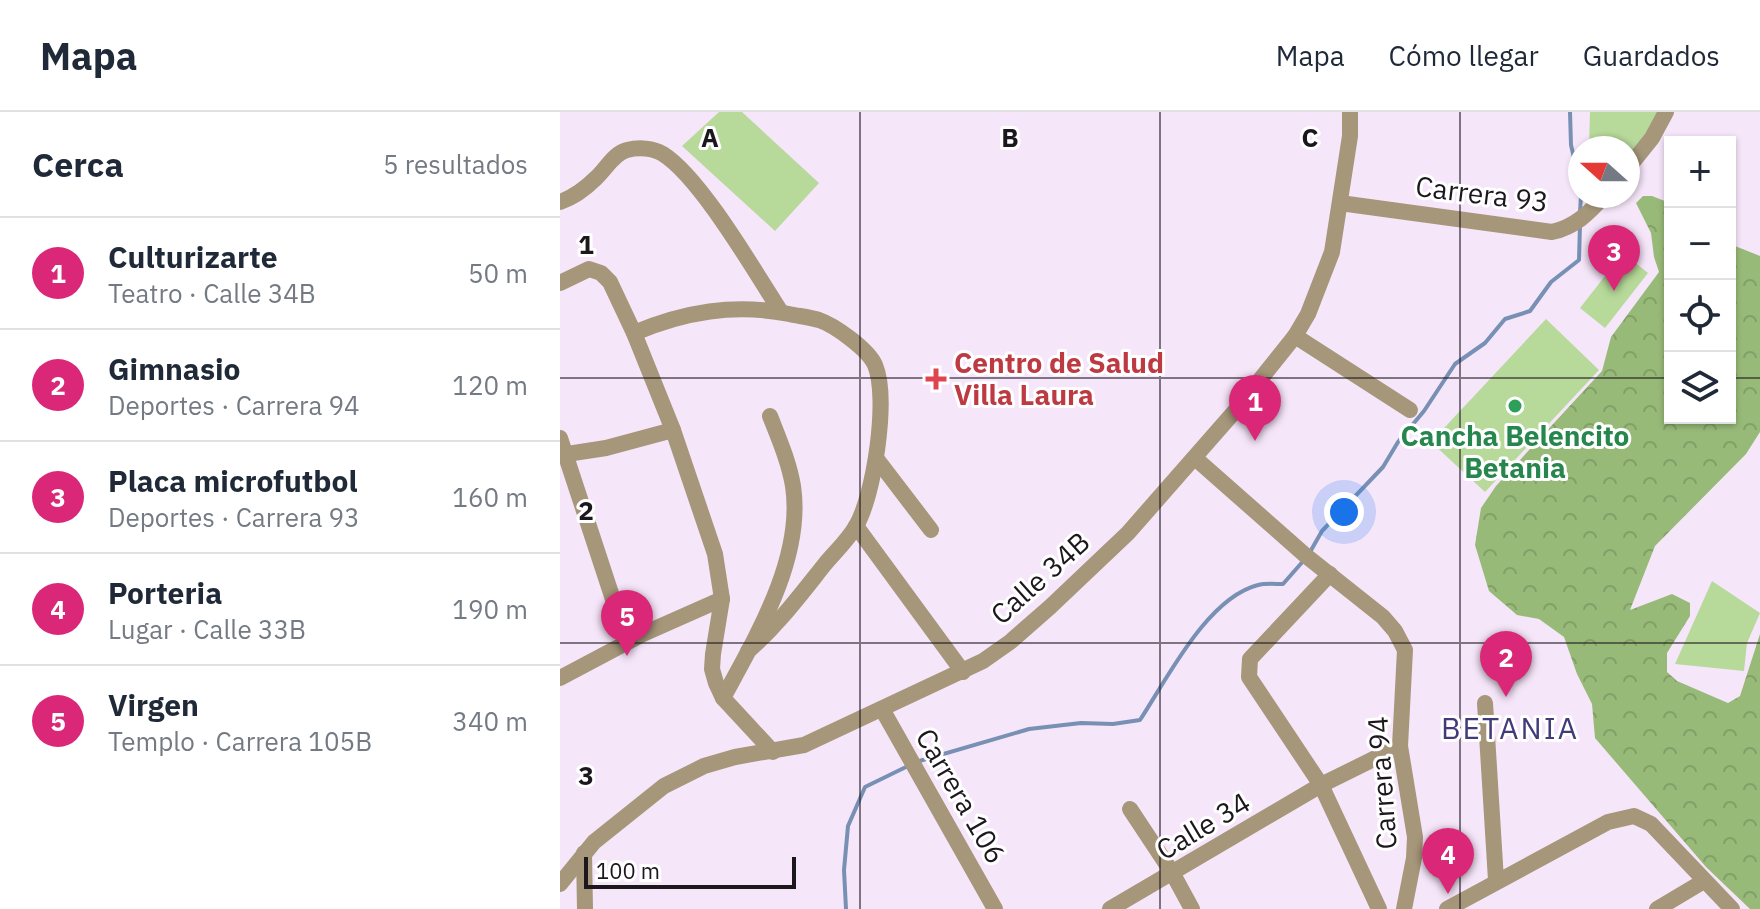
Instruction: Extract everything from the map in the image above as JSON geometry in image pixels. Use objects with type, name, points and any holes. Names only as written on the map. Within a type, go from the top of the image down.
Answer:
[{"type":"street","name":"Calle 34B","points":[[560,884],[594,842],[664,786],[704,766],[735,757],[804,745],[963,672],[1010,642],[1128,533],[1195,458],[1295,336],[1308,314],[1332,252],[1350,136],[1350,112]]},
{"type":"street","points":[[1640,153],[1666,112]]},
{"type":"street","points":[[560,202],[577,194],[623,150],[643,148],[660,152],[709,203],[781,312]]},
{"type":"street","name":"Carrera 93","points":[[1340,203],[1552,232],[1570,227],[1593,208]]},
{"type":"street","points":[[560,283],[589,269],[601,273],[610,282],[634,333],[673,430],[715,554],[722,599],[712,669],[723,698],[773,752]]},
{"type":"street","points":[[634,333],[691,313],[721,309],[781,312],[820,320],[851,338],[875,363],[880,394],[876,458],[871,489],[856,526],[770,632],[748,651]]},
{"type":"street","points":[[1295,336],[1410,410]]},
{"type":"street","points":[[723,698],[748,651],[789,551],[795,514],[793,484],[770,416]]},
{"type":"street","points":[[627,642],[562,448],[606,448],[673,430]]},
{"type":"street","points":[[876,458],[931,530]]},
{"type":"street","name":"Carrera 94","points":[[1195,458],[1305,555],[1383,617],[1405,650],[1400,746],[1415,837],[1404,909]]},
{"type":"street","points":[[856,526],[963,672]]},
{"type":"street","points":[[1325,570],[1250,659],[1249,677],[1321,785],[1379,909]]},
{"type":"street","points":[[560,678],[627,642],[722,599]]},
{"type":"street","points":[[1485,703],[1496,880]]},
{"type":"street","name":"Carrera 106","points":[[882,709],[995,909]]},
{"type":"street","name":"Calle 34","points":[[1110,909],[1321,785],[1400,746]]},
{"type":"street","points":[[1130,809],[1192,909]]},
{"type":"street","points":[[1447,909],[1608,822],[1634,816],[1651,824],[1732,909]]},
{"type":"street","points":[[584,853],[585,909]]},
{"type":"street","points":[[1657,909],[1704,881]]},
{"type":"green space","points":[[719,112],[742,112],[819,183],[775,231],[682,146]]},
{"type":"green space","points":[[1590,112],[1665,112],[1640,148],[1640,136],[1589,136]]},
{"type":"green space","points":[[1652,196],[1664,201],[1664,424],[1736,424],[1736,246],[1760,256],[1760,432],[1746,454],[1655,546],[1630,610],[1672,594],[1690,603],[1690,616],[1667,653],[1667,672],[1677,681],[1728,703],[1740,696],[1760,634],[1760,909],[1750,909],[1706,867],[1595,738],[1592,704],[1564,637],[1539,619],[1517,615],[1489,591],[1475,545],[1481,508],[1496,486],[1602,371],[1611,337],[1659,272],[1651,233],[1638,208],[1640,199]]},
{"type":"green space","points":[[1623,253],[1648,273],[1605,328],[1580,308]]},
{"type":"green space","name":"Cancha Belencito Betania","points":[[1546,319],[1599,370],[1485,492],[1431,442]]},
{"type":"green space","points":[[1712,581],[1760,613],[1747,643],[1744,671],[1675,664]]},
{"type":"waterway","points":[[1570,112],[1571,136]]},
{"type":"waterway","points":[[1580,208],[1580,212]]},
{"type":"waterway","points":[[1310,552],[1322,531],[1383,467],[1455,364],[1485,343],[1505,319],[1530,311],[1551,282],[1579,260],[1580,225]]},
{"type":"waterway","points":[[916,762],[1029,729],[1140,720],[1190,642],[1222,606],[1239,593],[1258,585],[1283,584],[1305,559]]},
{"type":"waterway","points":[[846,909],[844,870],[848,826],[865,787],[908,766]]},
{"type":"place","name":"Placa microfutbol","points":[[1614,291]]},
{"type":"place","name":"Centro de Salud Villa Laura","points":[[936,379]]},
{"type":"place","name":"Cancha Belencito Betania","points":[[1515,406]]},
{"type":"place","name":"Culturizarte","points":[[1255,441]]},
{"type":"place","name":"Virgen","points":[[627,656]]},
{"type":"place","name":"Gimnasio","points":[[1506,697]]},
{"type":"place","name":"Porteria","points":[[1448,894]]},
{"type":"district","name":"BETANIA","points":[[1510,729]]}]
